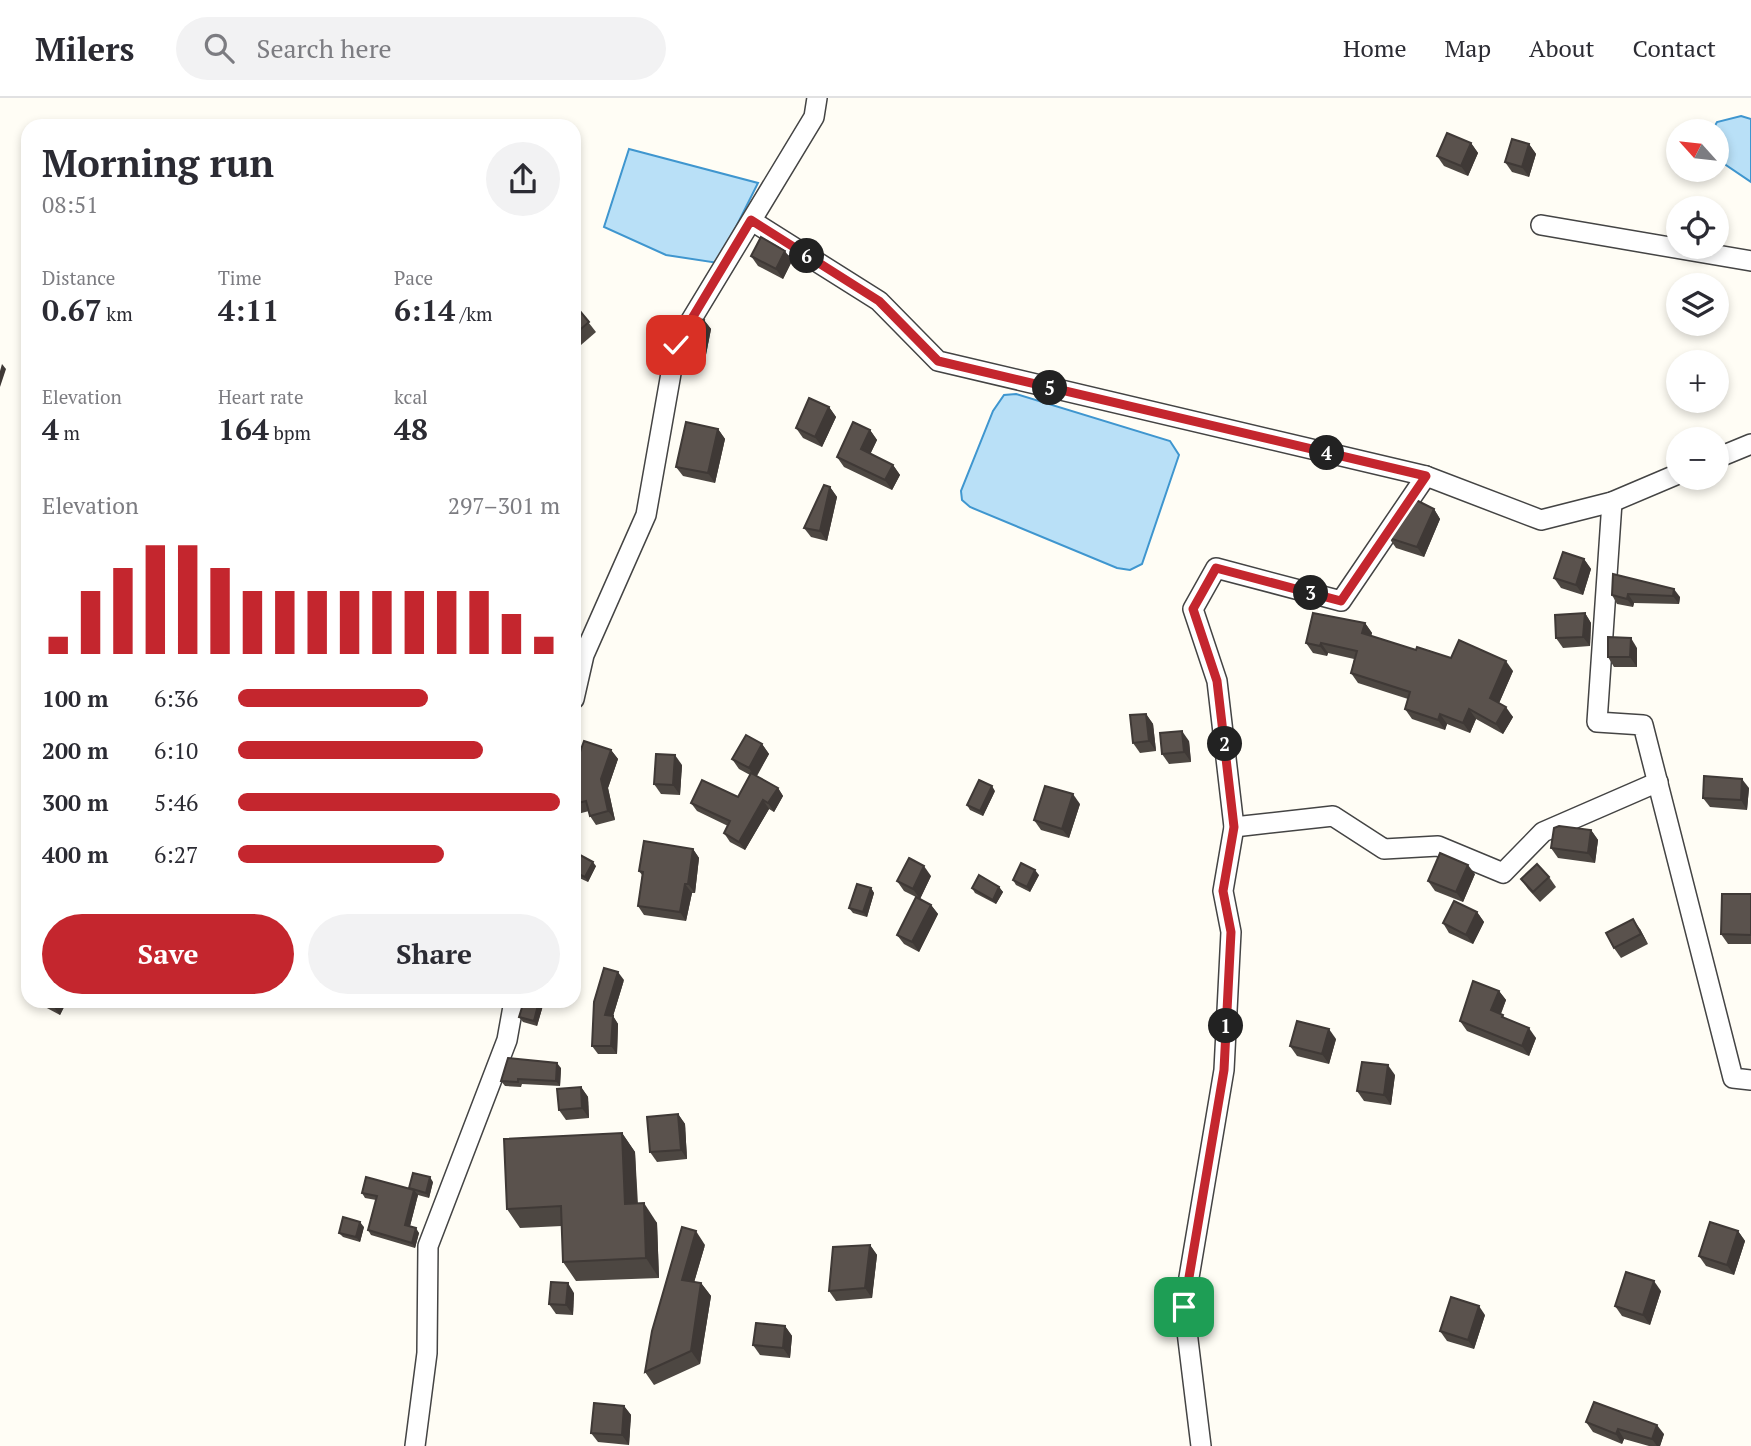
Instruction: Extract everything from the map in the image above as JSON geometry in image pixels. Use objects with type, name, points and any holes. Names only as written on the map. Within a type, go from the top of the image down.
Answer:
[{"type":"street","points":[[581,650],[646,514],[676,345],[814,117],[817,98]]},
{"type":"street","points":[[751,220],[879,301],[938,361],[1426,476],[1541,520],[1612,502],[1666,479]]},
{"type":"street","points":[[1541,225],[1751,261]]},
{"type":"street","points":[[1729,453],[1751,444]]},
{"type":"street","points":[[1200,1446],[1184,1307],[1224,1070],[1231,932],[1223,891],[1234,827],[1217,681],[1193,609],[1216,568],[1341,601],[1426,476]]},
{"type":"street","points":[[1612,502],[1597,722],[1643,724],[1733,1077],[1751,1080]]},
{"type":"street","points":[[1234,827],[1333,816],[1384,849],[1438,846],[1503,873],[1543,832],[1658,782]]},
{"type":"street","points":[[415,1446],[427,1353],[428,1246],[508,1040],[513,1008]]},
{"type":"water","points":[[1741,116],[1751,119],[1751,182],[1729,167],[1729,119]]},
{"type":"water","points":[[629,149],[758,183],[718,263],[666,255],[604,227]]},
{"type":"water","points":[[1016,394],[1170,441],[1179,455],[1142,564],[1130,570],[1117,568],[970,507],[962,500],[961,491],[993,411],[1004,395]]},
{"type":"building","points":[[1447,133],[1471,143],[1461,166],[1437,156]]},
{"type":"building","points":[[1512,139],[1529,144],[1522,167],[1505,162]]},
{"type":"building","points":[[761,237],[785,251],[776,269],[751,256]]},
{"type":"building","points":[[581,312],[589,322],[581,329]]},
{"type":"building","points":[[694,318],[704,320],[697,355],[682,352],[687,329]]},
{"type":"building","points":[[809,398],[829,407],[815,437],[796,428]]},
{"type":"building","points":[[686,422],[718,429],[708,473],[676,467]]},
{"type":"building","points":[[853,422],[870,430],[861,449],[893,465],[885,480],[837,457]]},
{"type":"building","points":[[824,485],[830,487],[820,531],[804,528]]},
{"type":"building","points":[[1412,498],[1434,509],[1417,547],[1389,538]]},
{"type":"building","points":[[1563,552],[1584,559],[1576,585],[1554,578]]},
{"type":"building","points":[[1613,574],[1674,589],[1673,596],[1628,594],[1627,599],[1612,595]]},
{"type":"building","points":[[1313,613],[1365,623],[1362,633],[1416,650],[1417,647],[1451,658],[1459,640],[1506,661],[1490,698],[1506,707],[1496,724],[1469,709],[1463,723],[1440,714],[1438,720],[1405,709],[1410,692],[1351,673],[1357,651],[1321,643],[1320,646],[1306,643]]},
{"type":"building","points":[[1585,613],[1583,637],[1556,638],[1555,615]]},
{"type":"building","points":[[1608,637],[1631,638],[1630,657],[1608,657]]},
{"type":"building","points":[[1146,714],[1149,741],[1133,743],[1130,715]]},
{"type":"building","points":[[1182,731],[1184,752],[1162,754],[1160,733]]},
{"type":"building","points":[[746,735],[762,744],[749,768],[732,759]]},
{"type":"building","points":[[584,741],[611,750],[601,779],[608,811],[590,816],[586,801],[581,802],[581,749]]},
{"type":"building","points":[[656,754],[675,755],[673,785],[654,784]]},
{"type":"building","points":[[751,773],[778,788],[768,803],[763,800],[739,842],[724,833],[730,821],[691,803],[702,780],[738,797]]},
{"type":"building","points":[[1704,776],[1742,779],[1741,800],[1703,798]]},
{"type":"building","points":[[979,780],[992,786],[980,811],[967,805]]},
{"type":"building","points":[[1045,786],[1073,794],[1062,829],[1034,820]]},
{"type":"building","points":[[1559,826],[1591,830],[1588,853],[1551,848],[1554,828]]},
{"type":"building","points":[[644,841],[693,849],[688,884],[685,884],[680,912],[638,906],[643,872],[639,871]]},
{"type":"building","points":[[1440,853],[1468,865],[1456,892],[1428,881]]},
{"type":"building","points":[[581,856],[593,862],[585,877],[581,875]]},
{"type":"building","points":[[909,858],[924,866],[913,889],[897,881]]},
{"type":"building","points":[[1021,863],[1035,870],[1027,887],[1013,880]]},
{"type":"building","points":[[1537,864],[1549,877],[1533,892],[1521,879]]},
{"type":"building","points":[[979,875],[999,887],[993,900],[972,888]]},
{"type":"building","points":[[857,884],[871,888],[863,912],[849,908]]},
{"type":"building","points":[[1722,894],[1751,894],[1751,935],[1721,934]]},
{"type":"building","points":[[916,897],[931,905],[912,942],[897,935]]},
{"type":"building","points":[[1454,901],[1477,912],[1466,935],[1443,923]]},
{"type":"building","points":[[1633,919],[1641,934],[1614,948],[1606,933]]},
{"type":"building","points":[[604,968],[618,972],[605,1015],[613,1016],[611,1046],[592,1046],[594,1002]]},
{"type":"building","points":[[1473,981],[1499,991],[1491,1010],[1529,1028],[1522,1046],[1460,1021]]},
{"type":"building","points":[[522,1008],[537,1008],[534,1021],[519,1017]]},
{"type":"building","points":[[1297,1021],[1329,1029],[1322,1054],[1290,1046]]},
{"type":"building","points":[[508,1058],[557,1063],[556,1081],[501,1081]]},
{"type":"building","points":[[1362,1062],[1388,1065],[1384,1095],[1357,1091]]},
{"type":"building","points":[[581,1087],[582,1108],[559,1110],[557,1089]]},
{"type":"building","points":[[678,1114],[681,1150],[650,1152],[647,1117]]},
{"type":"building","points":[[622,1133],[625,1204],[644,1203],[646,1258],[563,1262],[561,1206],[507,1209],[504,1139]]},
{"type":"building","points":[[413,1173],[430,1177],[426,1193],[409,1188]]},
{"type":"building","points":[[366,1177],[414,1190],[405,1225],[416,1228],[412,1243],[368,1230],[377,1196],[362,1193]]},
{"type":"building","points":[[343,1217],[360,1222],[356,1237],[339,1233]]},
{"type":"building","points":[[1710,1222],[1738,1231],[1727,1265],[1699,1256]]},
{"type":"building","points":[[682,1227],[696,1231],[682,1280],[701,1283],[691,1351],[645,1372],[652,1331]]},
{"type":"building","points":[[870,1245],[865,1288],[829,1291],[833,1247]]},
{"type":"building","points":[[1626,1272],[1654,1281],[1643,1315],[1615,1306]]},
{"type":"building","points":[[551,1282],[568,1283],[566,1305],[549,1304]]},
{"type":"building","points":[[1451,1297],[1479,1306],[1468,1340],[1440,1331]]},
{"type":"building","points":[[756,1323],[785,1326],[783,1348],[753,1345]]},
{"type":"building","points":[[1594,1402],[1657,1425],[1652,1439],[1618,1429],[1616,1434],[1586,1422]]},
{"type":"building","points":[[594,1403],[624,1406],[622,1435],[591,1433]]},
{"type":"route","points":[[676,345],[751,220],[879,301],[938,361],[1426,476],[1341,601],[1216,568],[1193,609],[1217,681],[1234,827],[1223,891],[1231,932],[1224,1070],[1184,1307]]}]
